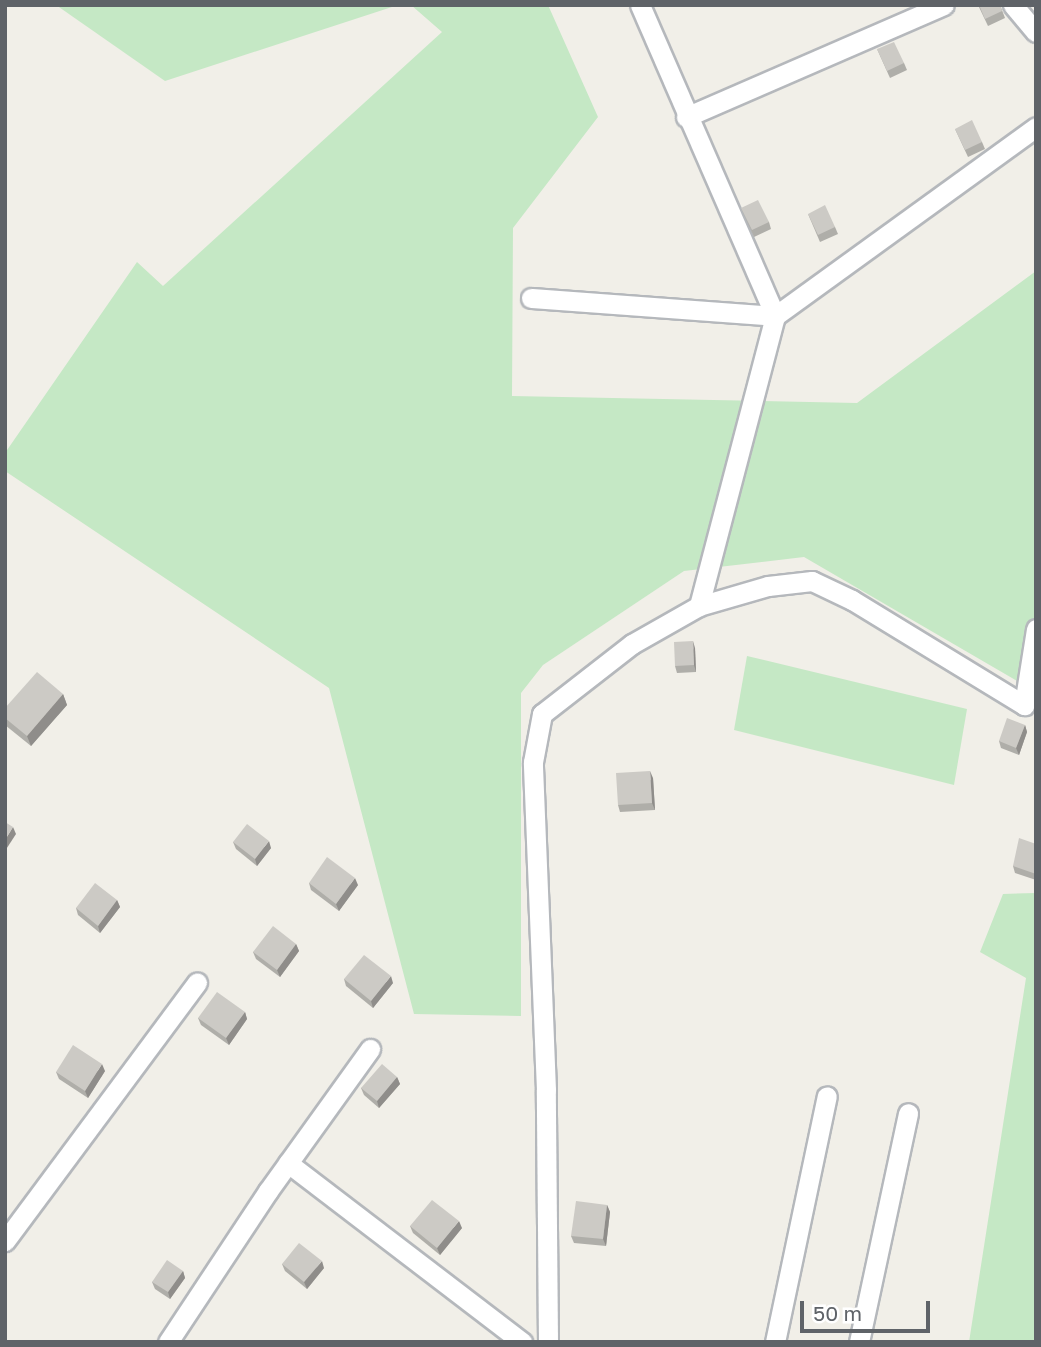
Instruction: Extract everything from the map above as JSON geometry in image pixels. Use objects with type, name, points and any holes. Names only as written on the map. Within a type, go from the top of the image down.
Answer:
[{"type":"street","points":[[640,5],[686,117],[775,316],[699,606]]},
{"type":"street","points":[[686,117],[944,5]]},
{"type":"street","points":[[1013,5],[1036,32]]},
{"type":"street","points":[[531,298],[775,316],[1036,127]]},
{"type":"street","points":[[548,1342],[546,1090],[533,762],[542,714],[632,644],[699,606],[768,586],[812,581],[852,600],[1030,710],[1036,629]]},
{"type":"street","points":[[5,1241],[197,982]]},
{"type":"street","points":[[168,1342],[370,1049]]},
{"type":"street","points":[[775,1342],[827,1096]]},
{"type":"street","points":[[859,1342],[908,1113]]},
{"type":"street","points":[[289,1163],[522,1342]]},
{"type":"green space","points":[[56,5],[398,5],[165,81]]},
{"type":"green space","points":[[411,5],[548,5],[598,117],[513,228],[512,396],[857,403],[1036,271],[1036,692],[804,557],[684,571],[543,665],[521,693],[521,1016],[414,1014],[329,688],[5,471],[5,453],[137,262],[163,286],[442,32]]},
{"type":"green space","points":[[747,656],[967,709],[954,785],[734,730]]},
{"type":"green space","points":[[1036,893],[1036,1342],[969,1342],[1026,978],[980,952],[1003,894]]},
{"type":"building","points":[[979,5],[1000,5],[1002,11],[985,19]]},
{"type":"building","points":[[894,42],[904,63],[887,71],[877,49]]},
{"type":"building","points":[[972,120],[982,142],[965,150],[955,129]]},
{"type":"building","points":[[758,200],[769,222],[752,230],[741,208]]},
{"type":"building","points":[[825,205],[835,227],[818,235],[808,214]]},
{"type":"building","points":[[693,641],[694,665],[675,666],[674,642]]},
{"type":"building","points":[[37,672],[63,694],[27,736],[5,718],[5,708]]},
{"type":"building","points":[[1007,718],[1025,725],[1016,748],[999,741]]},
{"type":"building","points":[[650,771],[652,803],[618,805],[616,773]]},
{"type":"building","points":[[5,822],[13,827],[5,840]]},
{"type":"building","points":[[247,824],[269,841],[255,859],[233,842]]},
{"type":"building","points":[[1019,838],[1036,844],[1036,874],[1013,866]]},
{"type":"building","points":[[327,857],[355,878],[336,904],[309,883]]},
{"type":"building","points":[[95,883],[117,900],[98,926],[76,908]]},
{"type":"building","points":[[273,926],[296,944],[277,970],[253,952]]},
{"type":"building","points":[[364,955],[391,976],[371,1001],[344,979]]},
{"type":"building","points":[[217,992],[245,1012],[226,1038],[198,1018]]},
{"type":"building","points":[[73,1045],[102,1064],[85,1091],[56,1072]]},
{"type":"building","points":[[382,1064],[397,1077],[377,1101],[361,1088]]},
{"type":"building","points":[[432,1200],[459,1221],[437,1248],[410,1226]]},
{"type":"building","points":[[576,1201],[607,1205],[603,1239],[571,1236]]},
{"type":"building","points":[[299,1243],[322,1261],[304,1282],[282,1264]]},
{"type":"building","points":[[167,1260],[183,1271],[168,1292],[152,1282]]}]
